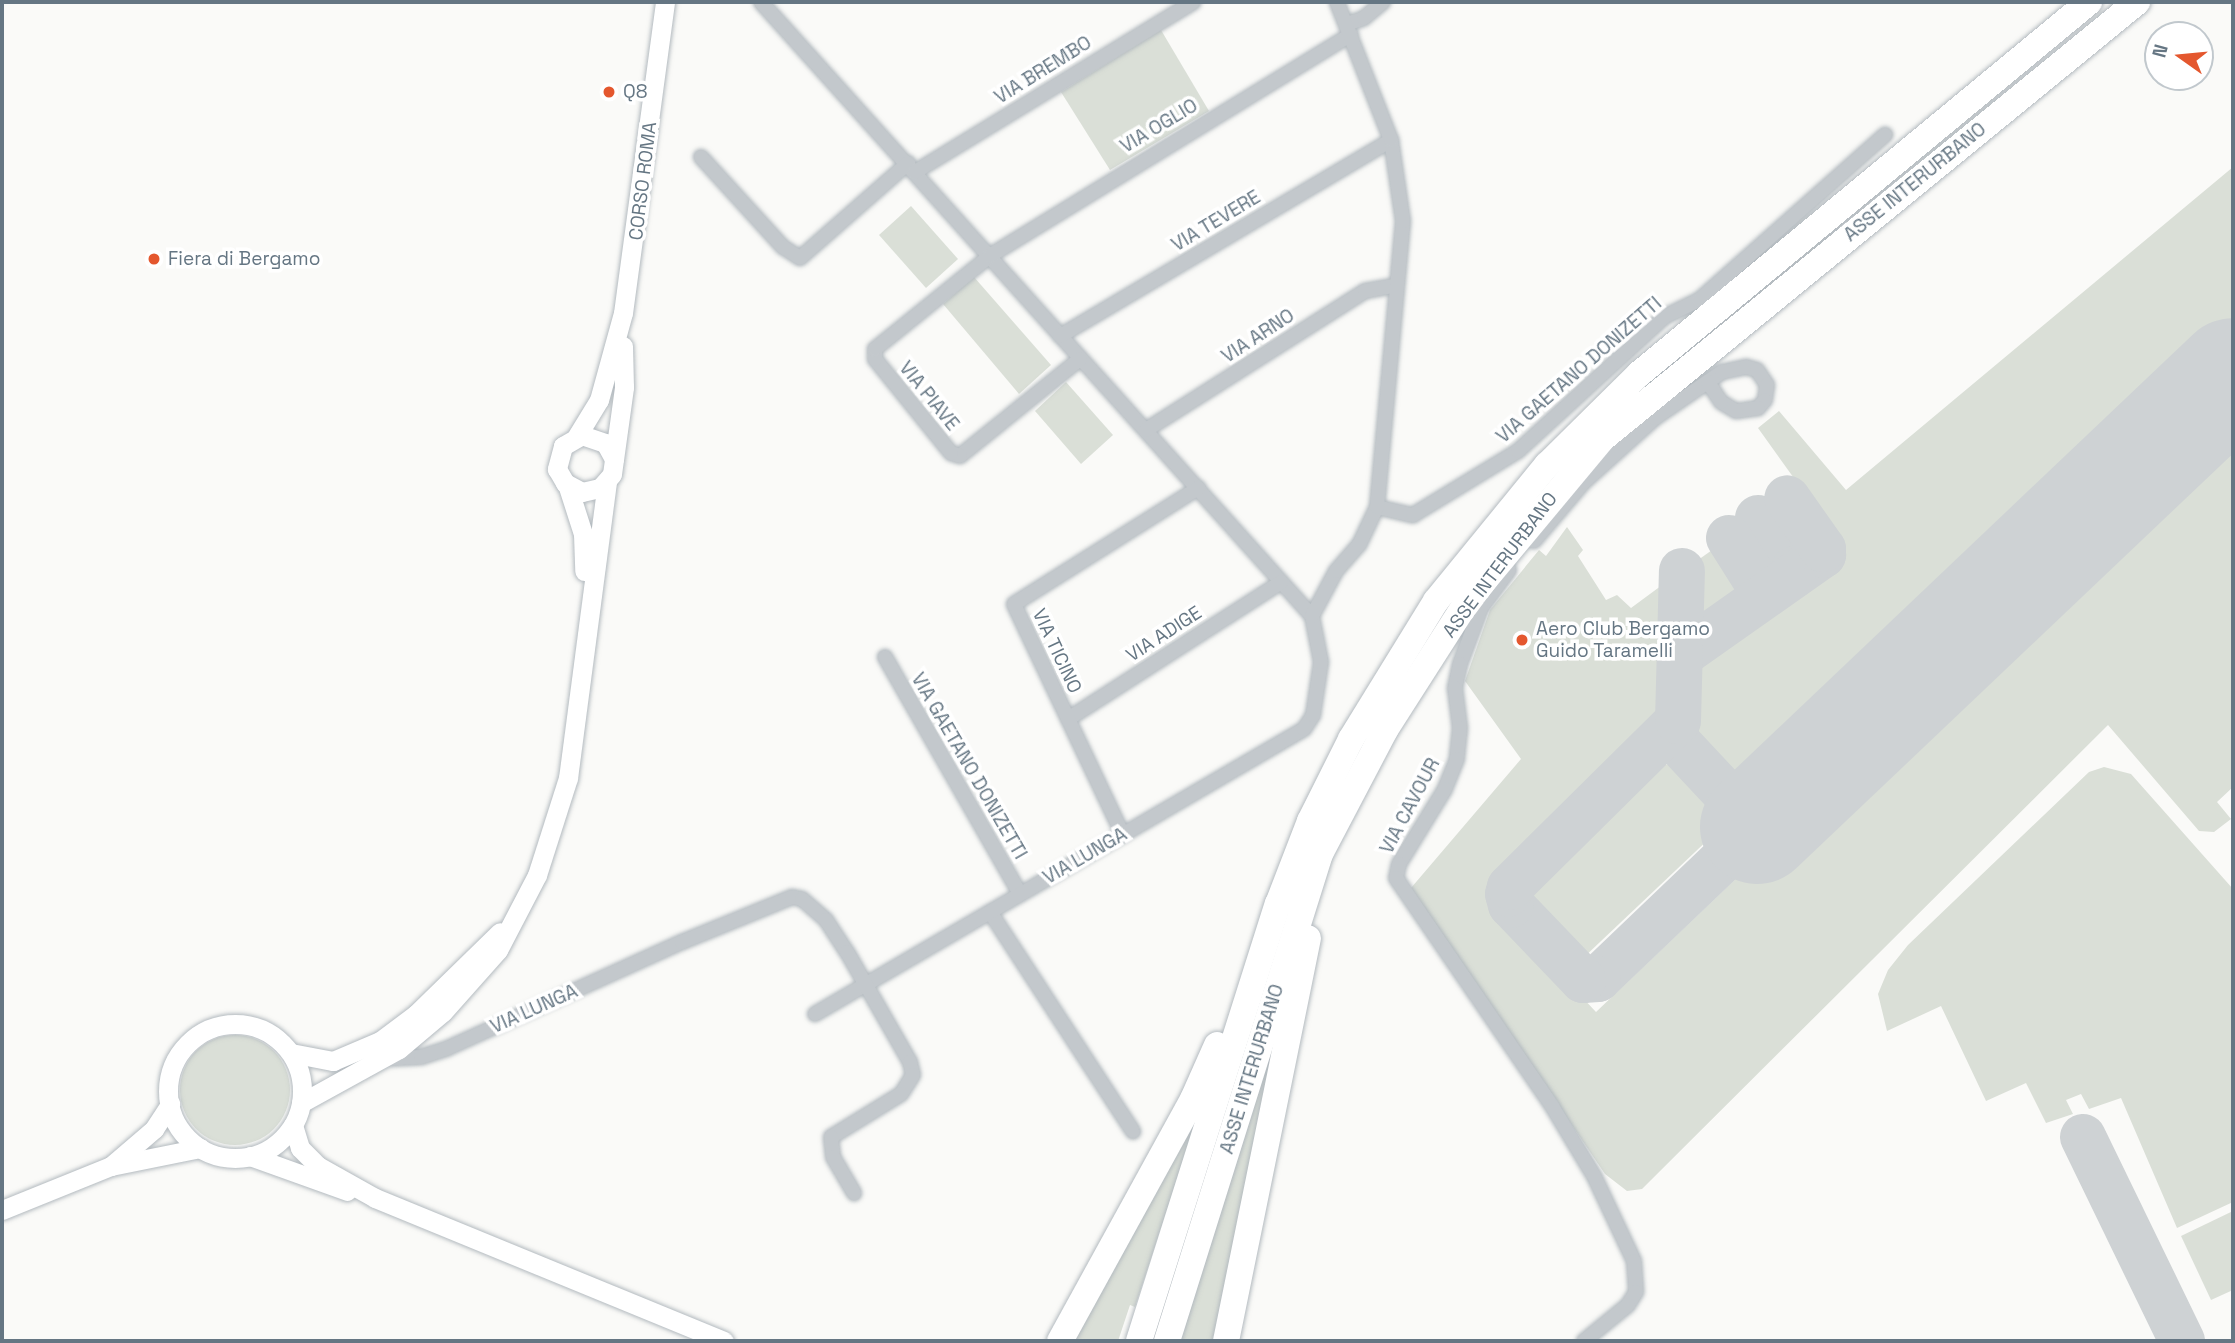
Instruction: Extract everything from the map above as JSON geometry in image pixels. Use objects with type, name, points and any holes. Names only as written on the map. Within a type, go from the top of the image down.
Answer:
[{"type":"highway","name":"ASSE INTERURBANO","points":[[1139,1341],[1278,904],[1316,809],[1403,650],[1468,558],[1547,465],[1639,374],[2089,2]]},
{"type":"highway","name":"ASSE INTERURBANO","points":[[1167,1341],[1320,854],[1349,792],[1435,650],[1498,561],[1602,439],[2137,2]]},
{"type":"highway","points":[[1226,1341],[1311,923],[1332,861],[1428,678],[1435,650]]},
{"type":"highway","points":[[1060,1341],[1193,1100],[1221,1036],[1242,1014]]},
{"type":"street","name":"CORSO ROMA","points":[[568,487],[559,475],[558,457],[568,441],[577,436],[599,400],[622,318],[664,2]]},
{"type":"street","points":[[761,2],[991,255],[1080,359],[1312,616],[1336,571],[1359,545],[1377,508],[1394,286],[1403,221],[1391,140],[1337,2]]},
{"type":"street","name":"VIA BREMBO","points":[[911,168],[1193,2]]},
{"type":"street","name":"VIA OGLIO","points":[[991,255],[1349,29],[1383,2]]},
{"type":"street","name":"VIA GAETANO DONIZETTI","points":[[1377,508],[1413,515],[1518,451],[1664,317],[1699,300],[1885,135]]},
{"type":"street","name":"VIA TEVERE","points":[[1060,336],[1391,140]]},
{"type":"street","points":[[701,157],[783,247],[800,258],[911,168]]},
{"type":"street","name":"VIA PIAVE","points":[[991,255],[874,349],[875,359],[951,453],[970,452],[1080,359]]},
{"type":"street","name":"VIA ARNO","points":[[1146,430],[1365,290],[1394,286]]},
{"type":"street","name":"CORSO ROMA","points":[[607,482],[614,459],[624,387],[622,318]]},
{"type":"street","name":"VIA CAVOUR","points":[[1584,1341],[1632,1298],[1638,1279],[1634,1261],[1594,1177],[1552,1106],[1402,892],[1396,878],[1399,864],[1445,789],[1457,759],[1460,728],[1455,688],[1481,608],[1584,482],[1656,418],[1708,382]]},
{"type":"street","points":[[577,436],[597,438],[614,459]]},
{"type":"street","points":[[568,487],[591,492],[607,482]]},
{"type":"street","name":"VIA LUNGA","points":[[301,1102],[416,1036],[483,971],[547,851],[561,806],[607,482]]},
{"type":"street","name":"VIA LUNGA","points":[[568,487],[583,534],[583,639]]},
{"type":"street","name":"VIA TICINO","points":[[1123,835],[1014,604],[1198,488]]},
{"type":"street","name":"VIA ADIGE","points":[[1068,719],[1281,582]]},
{"type":"street","name":"VIA LUNGA","points":[[815,1014],[1304,729],[1318,697],[1321,662],[1312,616]]},
{"type":"street","name":"VIA GAETANO DONIZETTI","points":[[885,657],[1020,894]]},
{"type":"street","name":"VIA LUNGA","points":[[380,1059],[406,1060],[438,1050],[792,897],[811,903],[819,912],[866,983],[910,1062],[913,1076],[901,1094],[831,1137],[833,1157],[854,1193]]},
{"type":"street","points":[[990,912],[1133,1131]]},
{"type":"street","name":"VIA LUNGA","points":[[111,1166],[155,1129],[170,1104],[169,1086],[177,1057],[205,1031],[227,1024],[250,1026],[270,1034],[290,1053],[333,1061],[380,1041],[416,1014],[511,921]]},
{"type":"street","points":[[416,1036],[438,1050]]},
{"type":"street","points":[[250,1156],[271,1148],[293,1125],[301,1102],[300,1073],[290,1053]]},
{"type":"street","points":[[170,1104],[181,1130],[200,1148]]},
{"type":"street","points":[[293,1125],[300,1148],[318,1166],[375,1198],[724,1341]]},
{"type":"street","name":"VIA LUNGA","points":[[2,1210],[111,1166],[200,1148],[228,1158],[250,1156],[375,1198]]},
{"type":"shaded area","points":[[1161,30],[1209,111],[1110,170],[1061,92]]},
{"type":"shaded area","points":[[2233,167],[2233,340],[1753,797],[1742,798],[1733,791],[1692,738],[1690,660],[1839,555],[1794,493],[1801,488],[1758,428],[1779,411],[1846,490]]},
{"type":"shaded area","points":[[911,206],[958,259],[926,288],[879,235]]},
{"type":"shaded area","points":[[974,277],[1051,365],[1019,394],[943,304]]},
{"type":"shaded area","points":[[1066,382],[1113,435],[1081,464],[1035,411]]},
{"type":"shaded area","points":[[2233,405],[2233,787],[2217,802],[2231,819],[2214,832],[2199,831],[2108,725],[1642,1189],[1627,1191],[1605,1174],[1411,888],[1521,759],[1465,681],[1490,610],[1539,550],[1546,556],[1567,527],[1583,550],[1578,556],[1606,600],[1617,595],[1631,608],[1673,577],[1672,699],[1665,723],[1486,895],[1596,1012]]},
{"type":"shaded area","points":[[1780,503],[1806,543],[1799,561],[1765,513]]},
{"type":"shaded area","points":[[1751,523],[1778,562],[1776,578],[1771,582],[1737,533]]},
{"type":"shaded area","points":[[1722,543],[1749,582],[1746,599],[1690,639],[1691,565]]},
{"type":"shaded area","points":[[1677,763],[1732,817],[1581,960],[1571,958],[1522,903],[1520,893],[1652,767]]},
{"type":"shaded area","points":[[2104,767],[2131,774],[2233,889],[2233,1202],[2177,1228],[2121,1098],[2089,1109],[2081,1094],[2066,1100],[2073,1114],[2046,1123],[2026,1083],[1986,1101],[1941,1006],[1887,1031],[1878,994],[1888,970],[1908,945],[2089,772]]},
{"type":"shaded area","points":[[235,1035],[256,1039],[274,1051],[286,1069],[290,1090],[286,1111],[274,1129],[256,1141],[235,1145],[214,1141],[196,1129],[184,1111],[180,1090],[184,1069],[196,1051],[214,1039]]},
{"type":"shaded area","points":[[1270,1057],[1276,1061],[1217,1341],[1180,1341]]},
{"type":"shaded area","points":[[1202,1103],[1135,1307],[1130,1305],[1118,1341],[1076,1340],[1075,1330]]},
{"type":"shaded area","points":[[2233,1211],[2233,1290],[2211,1300],[2181,1236]]},
{"type":"taxiway","points":[[1681,655],[1823,555],[1823,549],[1787,498]]},
{"type":"taxiway","points":[[1758,518],[1794,569],[1794,575]]},
{"type":"taxiway","points":[[1729,538],[1765,595]]},
{"type":"taxiway","points":[[1670,734],[1757,827],[1598,979],[1583,980],[1511,905],[1508,894],[1510,887],[1678,721],[1682,571]]},
{"type":"taxiway","points":[[2083,1137],[2182,1341]]},
{"type":"runway","points":[[1757,827],[2233,375]]},
{"type":"place","name":"Q8","points":[[609,92]]},
{"type":"place","name":"Fiera di Bergamo","points":[[154,259]]},
{"type":"place","name":"Aero Club Bergamo Guido Taramelli","points":[[1522,640]]}]
